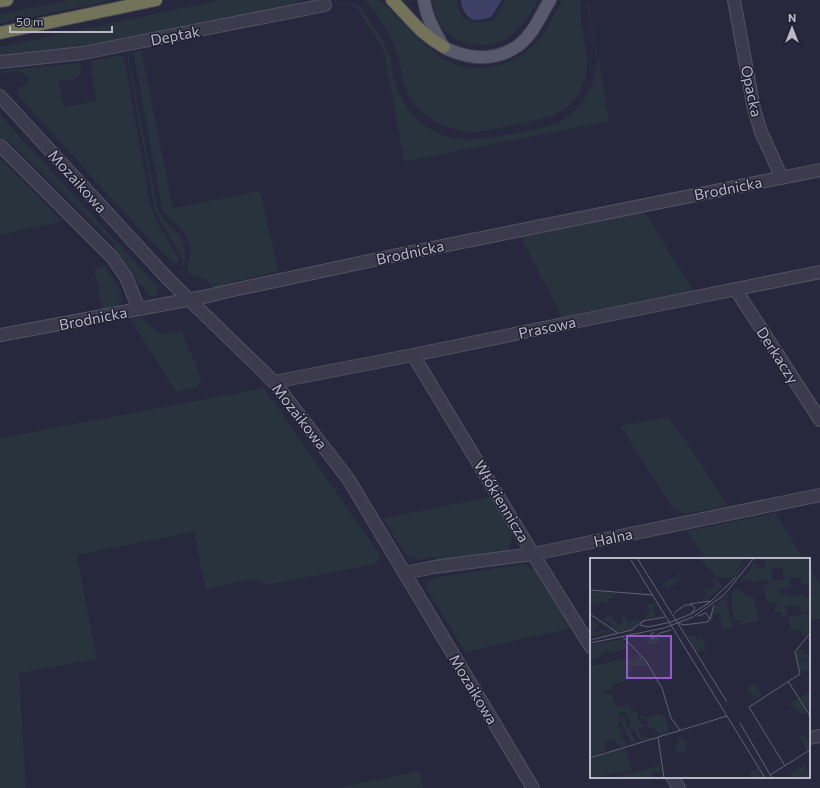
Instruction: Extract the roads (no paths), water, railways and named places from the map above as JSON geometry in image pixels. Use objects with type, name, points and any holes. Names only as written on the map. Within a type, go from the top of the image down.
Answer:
[{"type":"highway","points":[[0,1],[7,0]]},
{"type":"highway","points":[[0,33],[156,0]]},
{"type":"highway","points":[[392,0],[422,32],[431,40],[444,47]]},
{"type":"main road","points":[[424,0],[425,10],[430,22],[444,47],[462,55],[474,57],[488,57],[504,53],[518,45],[531,33],[550,0]]},
{"type":"street","name":"Opacka","points":[[734,0],[754,109],[761,132],[782,178]]},
{"type":"street","name":"Deptak","points":[[0,62],[83,53],[325,5]]},
{"type":"street","name":"Mozaikowa","points":[[0,96],[53,152],[112,219],[189,300],[274,382],[349,480],[533,788]]},
{"type":"street","points":[[0,146],[112,257],[126,278],[139,309]]},
{"type":"street","name":"Brodnicka","points":[[0,335],[189,300],[402,254],[820,170]]},
{"type":"street","name":"Prasowa","points":[[274,382],[820,272]]},
{"type":"street","name":"Derkaczy","points":[[736,290],[820,420]]},
{"type":"street","name":"Włókiennicza","points":[[414,355],[533,554],[590,645]]},
{"type":"street","name":"Halna","points":[[405,573],[434,567],[533,554],[820,495]]},
{"type":"street","points":[[810,738],[820,736]]},
{"type":"street","points":[[673,778],[679,788]]},
{"type":"water","points":[[461,0],[502,0],[491,17],[474,20],[466,14],[462,7]]}]
